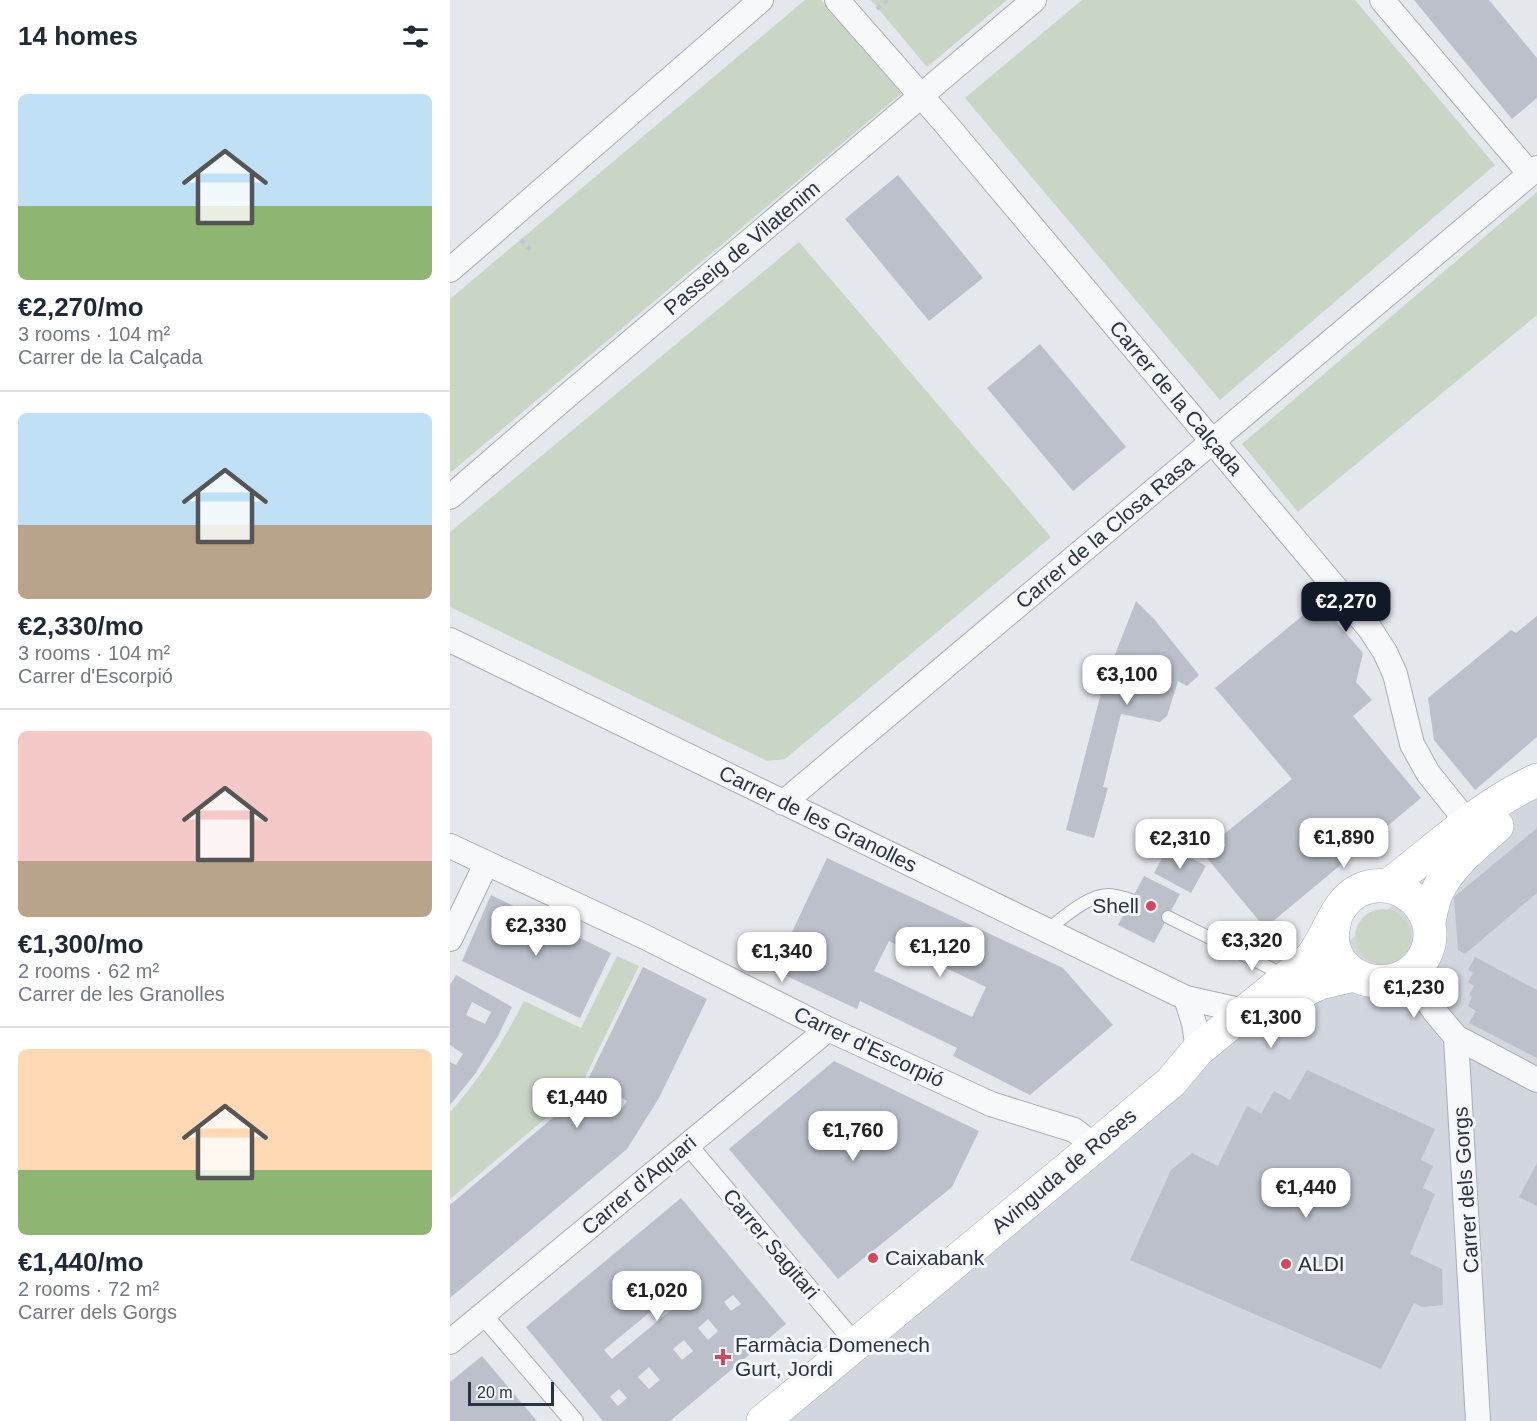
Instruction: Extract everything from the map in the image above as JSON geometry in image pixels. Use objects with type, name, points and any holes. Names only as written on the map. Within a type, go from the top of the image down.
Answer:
[{"type":"main road","points":[[1389,885],[1513,791],[1537,780]]},
{"type":"main road","points":[[1336,916],[1332,932],[1335,949],[1342,964],[1354,975],[1367,981],[1382,983],[1409,974],[1425,956],[1430,934],[1429,922],[1437,891],[1449,872],[1467,852],[1532,796],[1537,789]]},
{"type":"main road","points":[[1171,1082],[1198,1050],[1311,958],[1321,945],[1341,906],[1357,891],[1377,885],[1389,885],[1410,894],[1418,902],[1429,922]]},
{"type":"main road","points":[[1171,1082],[1236,1045],[1307,989],[1320,983],[1354,975]]},
{"type":"main road","name":"Avinguda de Roses","points":[[763,1421],[1171,1082]]},
{"type":"street","points":[[450,270],[762,0]]},
{"type":"street","name":"Carrer de la Calçada","points":[[837,0],[922,96],[1370,629],[1385,652],[1395,674],[1403,712],[1416,752],[1428,773],[1468,823]]},
{"type":"street","name":"Passeig de Vilatenim","points":[[450,497],[1034,0]]},
{"type":"street","points":[[1382,0],[1534,171]]},
{"type":"street","name":"Carrer de la Closa Rasa","points":[[783,803],[1534,171]]},
{"type":"street","name":"Carrer de les Granolles","points":[[450,640],[1186,998],[1244,1011]]},
{"type":"street","name":"Carrer d'Escorpió","points":[[450,846],[643,936],[828,1029],[991,1104],[1074,1130],[1095,1146]]},
{"type":"street","points":[[450,939],[486,864]]},
{"type":"street","points":[[1409,974],[1456,1037],[1537,1080]]},
{"type":"street","points":[[1186,998],[1194,1023],[1198,1050]]},
{"type":"street","name":"Carrer d'Aquari","points":[[450,1342],[828,1029]]},
{"type":"street","name":"Carrer dels Gorgs","points":[[1456,1037],[1478,1421]]},
{"type":"street","name":"Carrer Sagitari","points":[[688,1144],[855,1343]]},
{"type":"street","points":[[483,1315],[574,1421]]},
{"type":"lane","points":[[1047,930],[1100,895],[1111,894],[1131,900]]},
{"type":"lane","points":[[1168,917],[1287,977]]},
{"type":"shaded area","points":[[1537,785],[1537,1421],[757,1421],[1371,923]]},
{"type":"green space","points":[[805,0],[821,0],[902,93],[450,473],[450,299]]},
{"type":"green space","points":[[871,0],[1007,0],[927,67]]},
{"type":"green space","points":[[1082,0],[1355,0],[1495,165],[1220,400],[965,98]]},
{"type":"green space","points":[[1537,192],[1537,315],[1298,512],[1242,444]]},
{"type":"green space","points":[[799,242],[1051,537],[785,759],[767,761],[450,607],[450,532]]},
{"type":"green space","points":[[1383,909],[1398,914],[1406,922],[1411,937],[1406,952],[1398,960],[1383,965],[1368,960],[1360,952],[1355,937],[1360,922],[1368,914]]},
{"type":"green space","points":[[617,956],[639,966],[579,1090],[450,1199],[450,1112],[491,1059],[524,1001],[581,1028]]},
{"type":"building","points":[[1414,0],[1489,0],[1537,58],[1537,98],[1512,119]]},
{"type":"building","points":[[898,175],[983,278],[929,321],[845,219]]},
{"type":"building","points":[[1040,344],[1126,447],[1073,491],[987,388]]},
{"type":"building","points":[[1136,601],[1154,619],[1199,675],[1187,686],[1178,681],[1167,716],[1160,722],[1121,714],[1103,787],[1108,788],[1094,838],[1066,830],[1103,685]]},
{"type":"building","points":[[1319,602],[1363,653],[1356,682],[1372,700],[1353,716],[1421,798],[1265,928],[1202,852],[1292,779],[1215,688]]},
{"type":"building","points":[[1537,616],[1537,737],[1475,790],[1434,740],[1428,698],[1511,630],[1516,633]]},
{"type":"building","points":[[1537,828],[1537,893],[1465,954],[1458,950],[1454,897]]},
{"type":"building","points":[[1169,846],[1206,866],[1191,893],[1154,873]]},
{"type":"building","points":[[827,858],[1063,968],[1113,1025],[1030,1095],[953,1056],[957,1048],[860,1001],[857,1009],[774,970]],"holes":[[[889,941],[986,987],[972,1017],[874,971]]]},
{"type":"building","points":[[1144,876],[1180,894],[1154,943],[1118,925]]},
{"type":"building","points":[[491,895],[611,953],[580,1018],[462,961]]},
{"type":"building","points":[[1475,957],[1537,990],[1537,1058],[1469,1023],[1476,1011],[1468,1006],[1472,997],[1469,995],[1474,986],[1468,982],[1473,973],[1468,970]]},
{"type":"building","points":[[643,967],[707,999],[659,1098],[627,1149],[450,1298],[450,1205],[581,1094]],"holes":[[[614,1093],[627,1101],[619,1112],[607,1105]]]},
{"type":"building","points":[[456,975],[512,1007],[475,1074],[450,1105],[450,1062],[456,1065],[463,1054],[450,1045],[450,985]],"holes":[[[472,1002],[491,1012],[485,1024],[466,1015]]]},
{"type":"building","points":[[834,1061],[979,1131],[952,1187],[838,1279],[729,1149]]},
{"type":"building","points":[[1307,1070],[1435,1129],[1421,1160],[1433,1166],[1423,1188],[1435,1194],[1410,1254],[1442,1269],[1443,1305],[1422,1307],[1414,1303],[1381,1369],[1130,1260],[1171,1170],[1192,1153],[1218,1166],[1247,1106],[1261,1114],[1274,1091],[1290,1100]]},
{"type":"building","points":[[1537,1163],[1537,1206],[1519,1197]]},
{"type":"building","points":[[681,1198],[786,1324],[670,1421],[603,1421],[526,1327]],"holes":[[[688,1281],[695,1290],[612,1359],[604,1350]],[[733,1295],[741,1304],[731,1311],[724,1302]],[[708,1319],[718,1331],[708,1340],[698,1328]],[[684,1340],[693,1351],[682,1360],[673,1349]],[[649,1367],[660,1380],[649,1389],[638,1377]],[[619,1389],[627,1398],[618,1406],[610,1397]]]},
{"type":"building","points":[[482,1356],[537,1421],[450,1421],[450,1382]]},
{"type":"place","name":"Shell","points":[[1151,906]]},
{"type":"place","name":"Caixabank","points":[[873,1258]]},
{"type":"place","name":"ALDI","points":[[1286,1264]]},
{"type":"place","name":"Farmàcia Domenech Gurt, Jordi","points":[[723,1357]]}]
